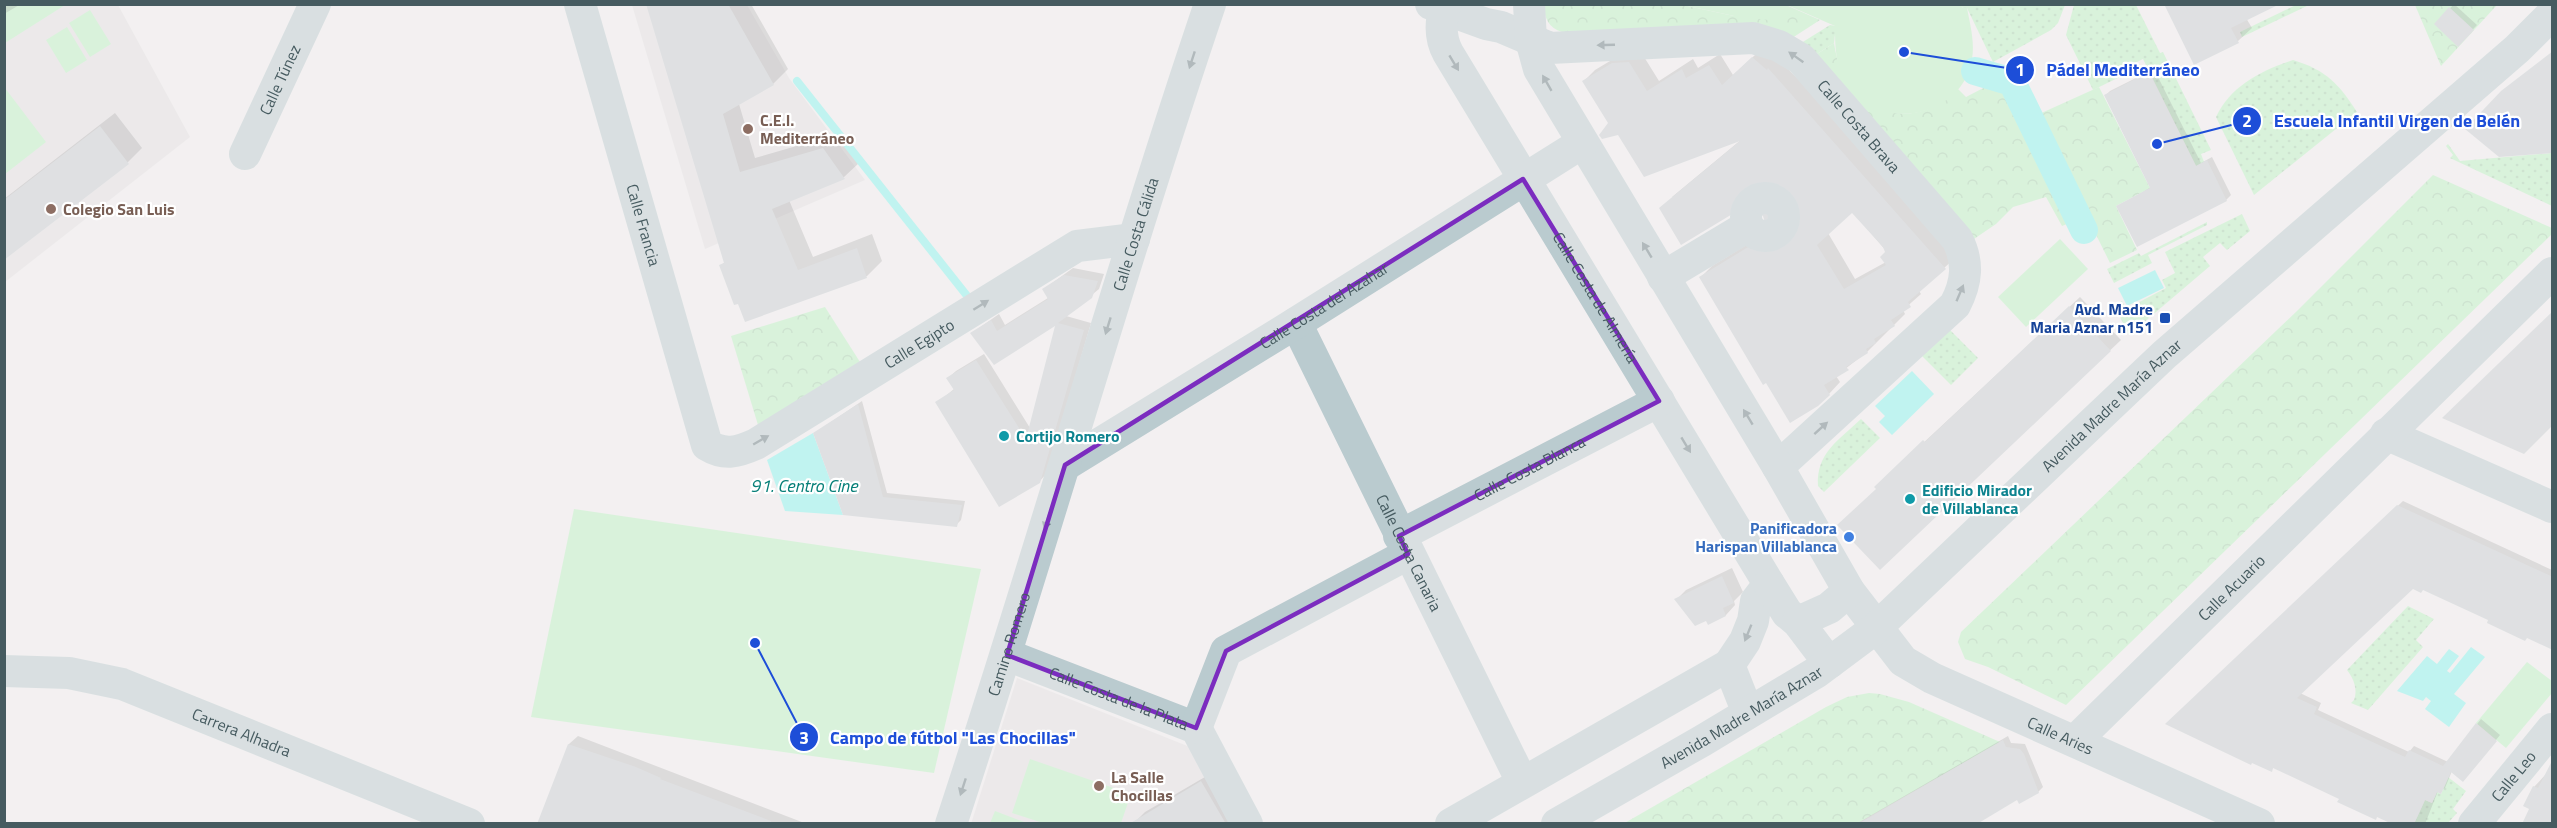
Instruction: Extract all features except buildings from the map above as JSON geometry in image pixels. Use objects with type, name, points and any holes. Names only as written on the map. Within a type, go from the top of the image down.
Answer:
[{"type":"street","name":"Calle Francia","points":[[580,4],[707,445]]},
{"type":"street","name":"Calle Costa Cálida","points":[[1065,465],[1134,239],[1210,4]]},
{"type":"street","points":[[1529,4],[1531,40],[1539,69],[1778,467],[1849,591],[1876,628]]},
{"type":"street","name":"Calle Costa Brava","points":[[1440,6],[1486,24],[1501,27],[1550,48],[1753,38],[1779,46],[1801,59],[1957,239],[1966,271],[1963,287],[1955,305],[1778,467]]},
{"type":"street","name":"Calle Costa de Almería","points":[[1440,6],[1444,45],[1523,179],[1787,613],[1798,622],[1829,663]]},
{"type":"street","name":"Calle Túnez","points":[[245,154],[310,7]]},
{"type":"street","name":"Avenida Madre María Aznar","points":[[1557,824],[1748,713],[1829,663],[1876,628],[2164,355],[2517,49],[2553,14]]},
{"type":"street","name":"Calle Costa del Azahar","points":[[1065,465],[1582,143]]},
{"type":"street","points":[[1663,277],[1748,226]]},
{"type":"street","name":"Calle Egipto","points":[[707,445],[719,452],[730,453],[756,444],[1077,246],[1134,239]]},
{"type":"street","name":"Calle Acuario","points":[[2075,741],[2553,273]]},
{"type":"street","name":"Calle Costa Canaria","points":[[1296,323],[1522,782]]},
{"type":"street","name":"Calle Costa Blanca","points":[[1196,728],[1226,651],[1404,545],[1659,401]]},
{"type":"street","points":[[2386,434],[2553,507]]},
{"type":"street","name":"Camino Romero","points":[[951,824],[1007,655],[1065,465]]},
{"type":"street","points":[[1451,824],[1729,665],[1745,641],[1753,621],[1756,601],[1769,584]]},
{"type":"street","points":[[1798,622],[1829,608],[1849,591]]},
{"type":"street","name":"Calle Aries","points":[[1876,628],[1903,661],[1925,675],[2259,824]]},
{"type":"street","name":"Calle Costa de la Plata","points":[[1007,655],[1196,728],[1247,824]]},
{"type":"street","points":[[1729,665],[1748,713]]},
{"type":"street","name":"Carrera Alhadra","points":[[4,670],[69,674],[122,684],[469,824]]},
{"type":"street","name":"Calle Leo","points":[[2474,824],[2553,729]]},
{"type":"highlighted area","points":[[1523,179],[1659,401],[1399,536],[1408,554],[1226,651],[1196,728],[1007,655],[1065,465]]},
{"type":"shaded area","name":"Colegio San Luis","points":[[63,5],[118,5],[190,137],[5,282],[4,40]]},
{"type":"shaded area","name":"C.E.I. Mediterráneo","points":[[632,5],[747,5],[789,78],[865,180],[705,249]]},
{"type":"shaded area","name":"La Salle Chocillas","points":[[1017,678],[1195,749],[1235,824],[971,824]]},
{"type":"green space","points":[[5,4],[65,4],[65,5],[5,43]]},
{"type":"green space","points":[[1544,5],[1683,5],[1734,16],[1786,5],[1820,20],[1789,40],[1562,32],[1548,22]]},
{"type":"green space","points":[[1683,5],[1787,5],[1785,14],[1778,21],[1734,16]]},
{"type":"green space","points":[[1787,5],[1961,5],[1967,8],[1973,46],[1972,59],[1965,79],[1953,95],[1937,106],[1918,112],[1898,114],[1878,109],[1861,100],[1843,77],[1836,55],[1835,26]]},
{"type":"green space","points":[[1961,5],[2065,5],[2058,23],[2051,30],[1993,62],[1967,8]]},
{"type":"green space","points":[[2074,5],[2136,5],[2160,53],[2163,52],[2211,150],[2201,154],[2204,162],[2196,166],[2143,59],[2127,67],[2130,72],[2093,90],[2066,35]]},
{"type":"green space","points":[[2296,5],[2309,5],[2242,37],[2240,32]]},
{"type":"green space","points":[[2415,5],[2497,5],[2441,66]]},
{"type":"green space","points":[[90,10],[111,44],[90,57],[69,23]]},
{"type":"green space","points":[[1830,25],[1836,26],[1834,43],[1817,54],[1798,45]]},
{"type":"green space","points":[[67,27],[87,60],[66,73],[46,40]]},
{"type":"green space","points":[[1834,43],[1840,66],[1850,85],[1864,99],[1881,109],[1900,113],[1919,112],[1939,104],[1958,89],[1966,97],[1993,83],[2006,88],[2072,222],[2062,226],[2046,197],[2013,207],[1996,224],[1971,241],[1817,54]]},
{"type":"green space","points":[[2293,60],[2314,68],[2331,79],[2357,112],[2254,195],[2216,117],[2222,106],[2238,88],[2259,74]]},
{"type":"green space","points":[[2099,87],[2150,188],[2116,206],[2137,250],[2110,263],[2037,115]]},
{"type":"green space","points":[[5,88],[46,142],[5,174]]},
{"type":"green space","points":[[2448,144],[2460,161],[2552,153],[2552,206],[2450,158],[2453,155],[2446,146]]},
{"type":"green space","points":[[2433,175],[2552,228],[2552,234],[2066,705],[1988,667],[1965,659],[1958,642],[1961,632],[2297,311]]},
{"type":"green space","points":[[2242,214],[2250,231],[2227,250],[2220,243],[2203,257],[2210,266],[2129,335],[2114,305],[2122,301],[2126,309],[2166,288],[2162,280],[2175,273],[2165,252]]},
{"type":"green space","points":[[2207,222],[2207,225],[2148,255],[2152,263],[2114,283],[2107,269],[2139,253],[2141,256]]},
{"type":"green space","points":[[2060,239],[2088,269],[2026,327],[1998,297]]},
{"type":"green space","points":[[825,307],[860,362],[758,425],[731,336]]},
{"type":"green space","points":[[1949,329],[1978,358],[1951,385],[1921,355]]},
{"type":"green space","points":[[1861,419],[1880,438],[1824,492],[1818,486],[1818,475],[1825,456],[1830,448]]},
{"type":"green space","points":[[574,509],[981,569],[934,773],[531,717]]},
{"type":"green space","points":[[2408,606],[2434,619],[2416,640],[2423,647],[2368,710],[2351,703],[2354,700],[2355,688],[2347,670]]},
{"type":"green space","points":[[2527,662],[2552,681],[2552,693],[2506,748],[2476,723]]},
{"type":"green space","points":[[1869,693],[1909,702],[2000,742],[1858,823],[1623,824],[1826,707],[1847,697]]},
{"type":"green space","points":[[1030,759],[1131,794],[1121,823],[1043,823],[1012,813]]},
{"type":"green space","points":[[2448,777],[2466,791],[2453,809],[2457,813],[2448,823],[2414,824],[2425,800],[2432,803],[2437,792],[2441,794]]},
{"type":"green space","points":[[995,811],[1027,823],[990,823]]},
{"type":"water","points":[[2155,270],[2164,288],[2127,306],[2118,288]]},
{"type":"water","points":[[1912,371],[1934,394],[1892,435],[1879,422],[1885,416],[1875,406]]},
{"type":"water","name":"91. Centro Cine","points":[[813,433],[843,515],[785,511],[767,460]]},
{"type":"water","points":[[2471,647],[2485,657],[2454,694],[2466,703],[2449,727],[2425,709],[2431,701],[2426,697],[2423,701],[2397,691],[2427,656],[2437,664],[2449,649],[2459,656],[2447,671],[2450,673]]},
{"type":"waterway","points":[[1975,71],[2012,82],[2084,230]]},
{"type":"waterway","points":[[797,81],[968,297]]},
{"type":"place","name":"Pádel Mediterráneo","points":[[1904,52]]},
{"type":"place","name":"C.E.I. Mediterráneo","points":[[748,129]]},
{"type":"place","name":"Escuela Infantil Virgen de Belén","points":[[2157,144]]},
{"type":"place","name":"Colegio San Luis","points":[[51,209]]},
{"type":"place","name":"Avd. Madre Maria Aznar n151","points":[[2165,318]]},
{"type":"place","name":"Cortijo Romero","points":[[1004,436]]},
{"type":"place","name":"Edificio Mirador de Villablanca","points":[[1910,499]]},
{"type":"place","name":"Panificadora Harispan Villablanca","points":[[1849,537]]},
{"type":"place","name":"Campo de fútbol \"Las Chocillas\"","points":[[755,643]]},
{"type":"place","name":"La Salle Chocillas","points":[[1099,786]]}]
